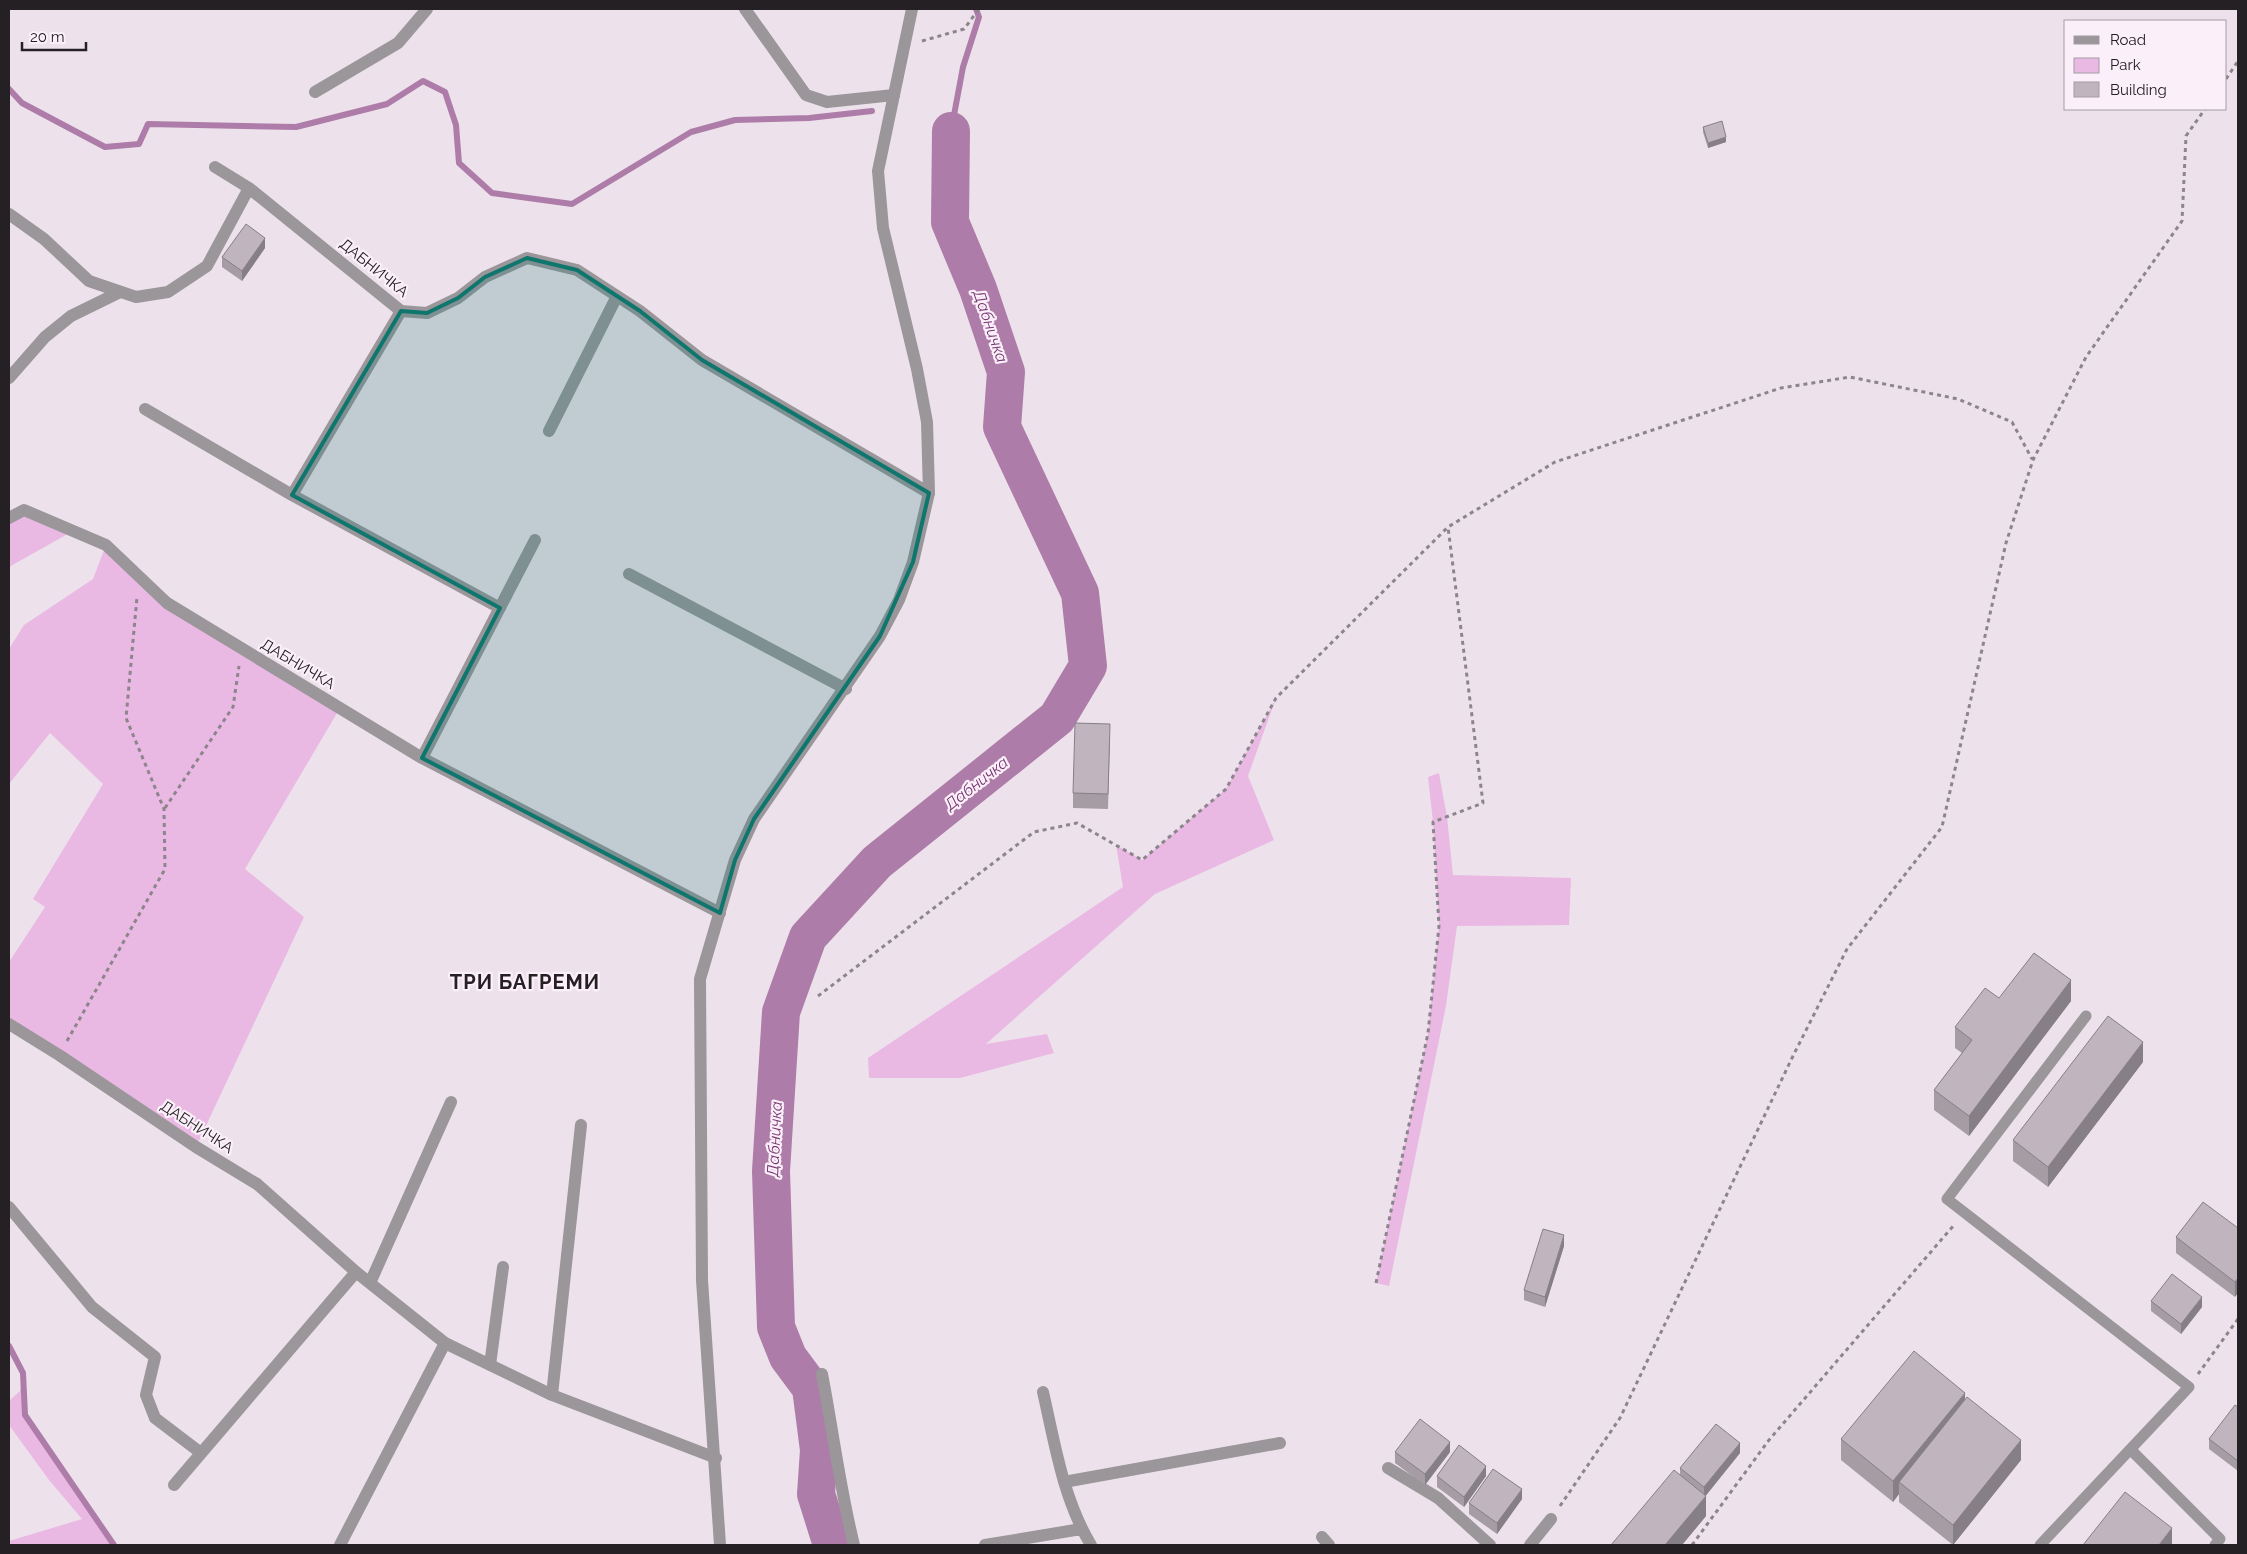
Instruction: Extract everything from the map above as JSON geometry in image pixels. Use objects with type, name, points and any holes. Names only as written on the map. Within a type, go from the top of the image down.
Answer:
[{"type":"street","points":[[314,92],[398,43],[427,9]]},
{"type":"street","points":[[745,9],[806,95],[827,102],[894,95]]},
{"type":"street","points":[[720,1545],[716,1458],[702,1280],[700,979],[735,860],[754,819],[846,689],[880,636],[899,600],[913,562],[929,493],[927,422],[918,369],[883,228],[878,171],[906,45],[912,9]]},
{"type":"street","name":"ДАБНИЧКА","points":[[216,167],[249,188],[402,312],[427,312],[458,298],[485,277],[527,258],[577,270],[640,311],[702,360],[929,493]]},
{"type":"street","points":[[9,214],[44,239],[89,281],[136,297],[168,292],[207,266],[249,188]]},
{"type":"street","points":[[9,378],[45,336],[71,316],[120,292]]},
{"type":"street","points":[[549,431],[617,296]]},
{"type":"street","points":[[292,496],[402,312]]},
{"type":"street","points":[[145,409],[292,496],[500,608]]},
{"type":"street","name":"ДАБНИЧКА","points":[[9,518],[24,510],[106,545],[167,603],[422,758],[720,913]]},
{"type":"street","points":[[422,758],[535,540]]},
{"type":"street","points":[[629,574],[846,689]]},
{"type":"street","name":"ДАБНИЧКА","points":[[9,1024],[59,1055],[196,1148],[257,1184],[356,1272],[445,1343],[552,1395],[716,1458]]},
{"type":"street","points":[[370,1283],[451,1102]]},
{"type":"street","points":[[552,1395],[580,1125]]},
{"type":"street","points":[[9,1207],[92,1307],[155,1357],[146,1395],[155,1418],[201,1453]]},
{"type":"street","points":[[490,1364],[503,1268]]},
{"type":"street","points":[[174,1485],[356,1272]]},
{"type":"street","points":[[340,1545],[445,1343]]},
{"type":"street","points":[[822,1374],[837,1454],[843,1502],[854,1545]]},
{"type":"street","points":[[1043,1392],[1064,1482],[1081,1529],[1091,1545]]},
{"type":"street","points":[[1064,1482],[1280,1443]]},
{"type":"street","points":[[1388,1468],[1438,1498],[1490,1545]]},
{"type":"street","points":[[1530,1545],[1551,1519]]},
{"type":"street","points":[[985,1545],[1081,1529]]},
{"type":"lane","points":[[2040,1545],[2189,1387],[1947,1199],[2086,1016]]},
{"type":"lane","points":[[2131,1450],[2220,1539],[2215,1545]]},
{"type":"path","points":[[906,45],[964,29],[979,9]]},
{"type":"path","points":[[2227,78],[2238,61]]},
{"type":"path","points":[[1551,1519],[1620,1418],[1792,1058],[1847,949],[1942,827],[2006,543],[2033,460],[2086,356],[2182,221],[2186,136],[2204,110]]},
{"type":"path","points":[[818,996],[1034,832],[1077,823],[1142,860],[1226,789],[1276,698],[1448,527],[1555,462],[1781,388],[1850,377],[1958,399],[2012,422],[2033,460]]},
{"type":"path","points":[[1376,1283],[1428,1033],[1440,926],[1433,822],[1483,803],[1448,527]]},
{"type":"path","points":[[59,1055],[165,869],[164,808],[126,718],[139,577]]},
{"type":"path","points":[[164,808],[233,707],[242,649]]},
{"type":"path","points":[[1692,1545],[1769,1440],[1964,1213]]},
{"type":"path","points":[[2189,1387],[2238,1319]]},
{"type":"highlighted area","points":[[527,258],[577,270],[640,311],[702,360],[929,493],[913,562],[880,636],[754,819],[735,860],[720,913],[422,758],[500,608],[292,495],[401,311],[427,313],[458,298],[485,277]]},
{"type":"green space","points":[[24,510],[73,531],[9,567],[9,518]]},
{"type":"green space","points":[[106,545],[167,603],[340,708],[245,869],[304,917],[196,1147],[9,1024],[9,962],[45,907],[33,899],[103,784],[50,733],[9,784],[9,649],[24,625],[93,579]]},
{"type":"green space","points":[[1276,698],[1248,776],[1274,840],[1155,894],[986,1044],[1047,1034],[1054,1053],[960,1078],[869,1078],[868,1058],[1123,887],[1116,845],[1142,860],[1226,789]]},
{"type":"green space","points":[[1439,773],[1447,817],[1453,875],[1571,878],[1569,925],[1457,926],[1446,1006],[1389,1286],[1376,1283],[1428,1033],[1439,926],[1433,822],[1428,777]]},
{"type":"green space","points":[[23,1373],[25,1415],[114,1545],[9,1545],[9,1541],[82,1519],[49,1480],[9,1425],[9,1401],[20,1391]]},
{"type":"building","points":[[1722,121],[1726,137],[1708,143],[1703,127]]},
{"type":"building","points":[[246,224],[265,238],[242,271],[222,257]]},
{"type":"building","points":[[1075,723],[1110,724],[1108,794],[1073,793]]},
{"type":"building","points":[[2034,953],[2071,980],[1969,1116],[1934,1090],[1972,1040],[1955,1027],[1985,988],[1999,998]]},
{"type":"building","points":[[2108,1016],[2143,1042],[2048,1167],[2013,1140]]},
{"type":"building","points":[[2203,1202],[2238,1228],[2238,1278],[2235,1282],[2176,1237]]},
{"type":"building","points":[[1543,1229],[1564,1235],[1545,1297],[1524,1290]]},
{"type":"building","points":[[2172,1274],[2202,1297],[2181,1324],[2151,1301]]},
{"type":"building","points":[[1914,1351],[1965,1393],[1893,1481],[1841,1439]]},
{"type":"building","points":[[1967,1397],[2021,1440],[1953,1525],[1899,1482]]},
{"type":"building","points":[[2235,1405],[2238,1407],[2238,1461],[2209,1439]]},
{"type":"building","points":[[1420,1419],[1450,1442],[1425,1474],[1395,1452]]},
{"type":"building","points":[[1716,1424],[1740,1443],[1704,1487],[1680,1468]]},
{"type":"building","points":[[1459,1445],[1486,1466],[1464,1497],[1437,1476]]},
{"type":"building","points":[[1493,1469],[1522,1489],[1497,1523],[1469,1503]]},
{"type":"building","points":[[1674,1470],[1706,1496],[1665,1545],[1611,1545]]},
{"type":"building","points":[[2125,1492],[2172,1528],[2159,1545],[2083,1545]]},
{"type":"waterway","name":"Дабничка","points":[[951,131],[963,67],[979,17],[976,9]]},
{"type":"waterway","points":[[9,89],[22,103],[105,147],[139,144],[148,124],[296,127],[387,104],[423,81],[445,92],[456,125],[459,163],[492,193],[572,204],[691,132],[735,120],[809,118],[872,111]]},
{"type":"waterway","name":"Дабничка","points":[[832,1545],[816,1494],[819,1450],[811,1388],[788,1357],[776,1327],[771,1171],[781,1012],[808,937],[877,862],[1057,718],[1088,666],[1080,593],[1002,427],[1006,372],[978,289],[950,222],[951,131]]},
{"type":"waterway","points":[[9,1346],[23,1373],[25,1415],[114,1545]]},
{"type":"district","name":"ТРИ БАГРЕМИ","points":[[525,982]]}]
